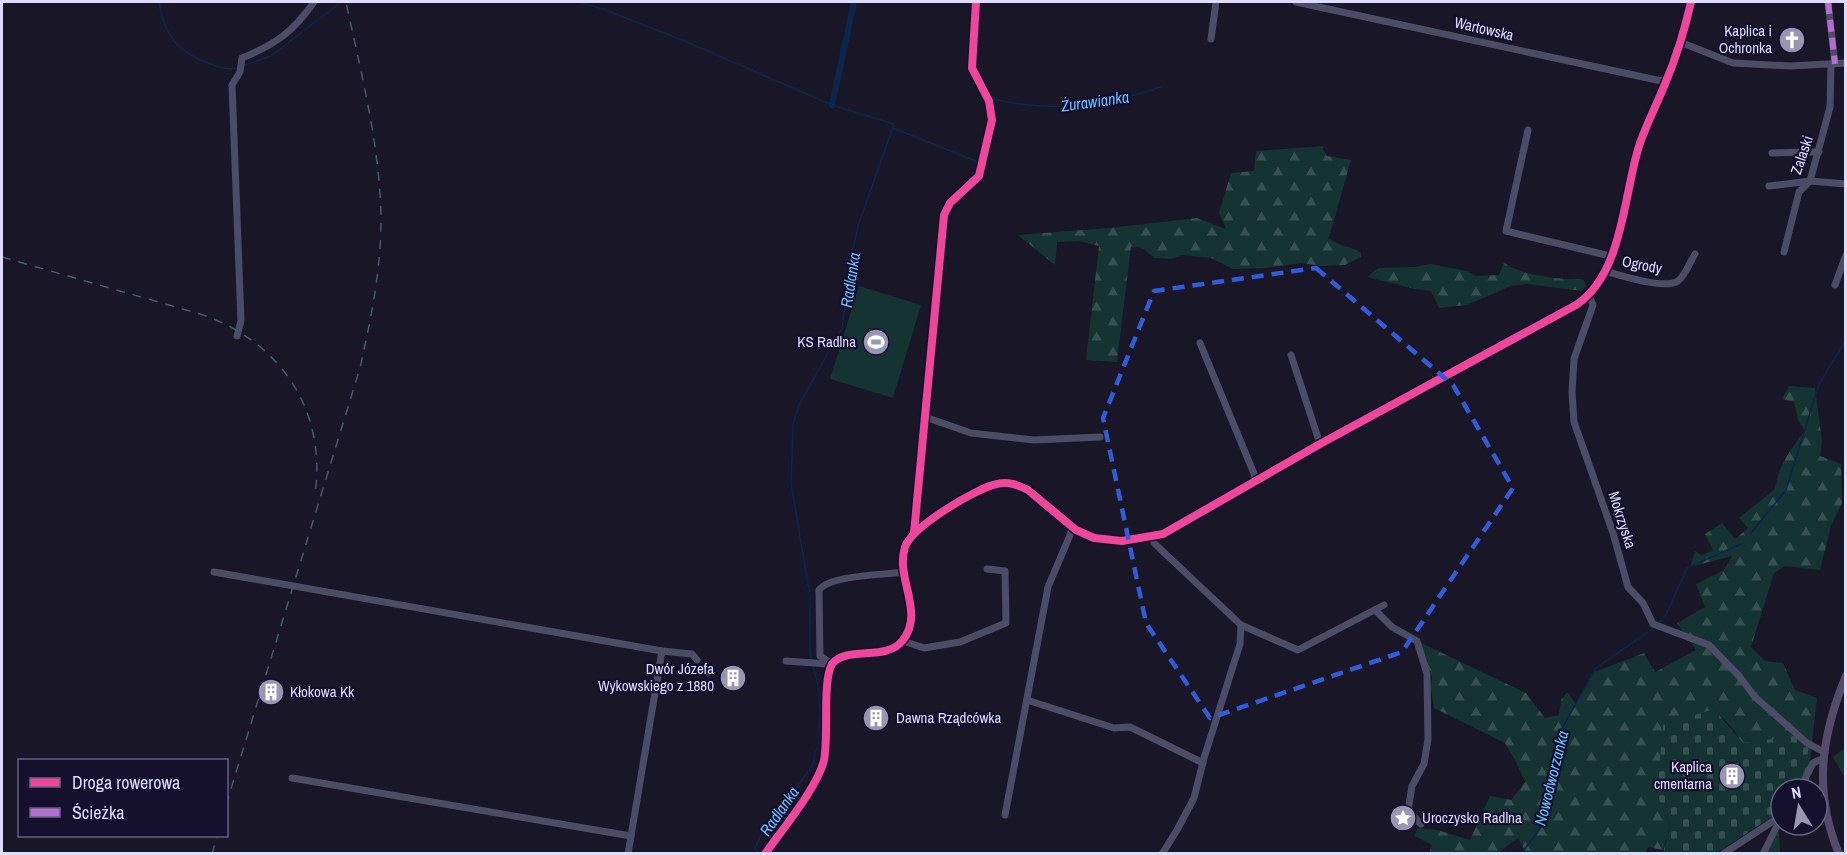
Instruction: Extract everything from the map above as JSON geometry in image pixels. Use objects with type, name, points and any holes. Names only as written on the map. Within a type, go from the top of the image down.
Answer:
[{"type":"main road","points":[[1839,854],[1824,808],[1822,780],[1830,722],[1845,676]]},
{"type":"street","points":[[237,336],[241,321],[232,85],[240,72],[242,58],[274,44],[307,12],[314,2]]},
{"type":"street","points":[[914,533],[944,215],[950,203],[979,176],[992,120],[989,101],[972,68],[976,2]]},
{"type":"street","points":[[1211,39],[1216,2]]},
{"type":"street","name":"Wartowska","points":[[1296,2],[1666,82]]},
{"type":"street","points":[[786,661],[831,664],[843,657],[891,649],[903,641],[908,632],[911,615],[904,572],[904,551],[909,539],[928,522],[985,488],[1004,483],[1020,486],[1084,535],[1122,541],[1151,537],[1185,523],[1320,444],[1566,311],[1589,295],[1605,271],[1611,256],[1622,220],[1636,155],[1666,82],[1691,2]]},
{"type":"street","name":"Zalaski","points":[[1784,252],[1799,192],[1810,181],[1830,107],[1832,64],[1828,2]]},
{"type":"street","points":[[1680,42],[1733,63],[1790,66],[1845,63]]},
{"type":"street","points":[[1528,130],[1506,231],[1611,256]]},
{"type":"street","points":[[1772,153],[1819,152]]},
{"type":"street","points":[[1769,186],[1810,181],[1845,184]]},
{"type":"street","name":"Ogrody","points":[[1605,271],[1642,281],[1671,284],[1680,280],[1695,254]]},
{"type":"street","points":[[1835,285],[1845,255]]},
{"type":"street","name":"Mokrzyska","points":[[1589,295],[1593,305],[1574,359],[1572,392],[1574,422],[1613,533],[1628,587],[1643,603],[1653,624],[1709,645],[1739,676],[1755,697],[1824,755]]},
{"type":"street","points":[[1200,343],[1257,481]]},
{"type":"street","points":[[1291,355],[1320,444]]},
{"type":"street","points":[[925,417],[970,434],[1034,440],[1100,437]]},
{"type":"street","points":[[1005,815],[1048,587],[1073,528]]},
{"type":"street","points":[[1151,537],[1155,544],[1241,625],[1298,650],[1384,605]]},
{"type":"street","points":[[903,641],[924,648],[960,642],[1006,623],[1005,571],[987,569]]},
{"type":"street","points":[[214,572],[662,651],[692,654],[697,660]]},
{"type":"street","points":[[831,664],[820,656],[819,591],[823,584],[904,572]]},
{"type":"street","points":[[1375,610],[1392,627],[1417,641],[1427,674],[1428,739],[1424,764],[1412,786],[1408,811],[1421,824]]},
{"type":"street","points":[[1162,854],[1178,830],[1194,798],[1240,644],[1241,625]]},
{"type":"street","points":[[628,854],[662,651]]},
{"type":"street","points":[[766,852],[804,797],[822,766],[827,731],[828,681],[831,664]]},
{"type":"street","points":[[1027,700],[1114,728],[1130,727],[1203,763]]},
{"type":"street","points":[[1806,777],[1813,763],[1824,755]]},
{"type":"street","points":[[292,778],[631,836]]},
{"type":"street","points":[[1723,854],[1769,825]]},
{"type":"street","points":[[1763,854],[1771,837]]},
{"type":"highlighted area","points":[[1316,268],[1453,385],[1513,488],[1402,652],[1210,718],[1146,623],[1103,418],[1154,291]]},
{"type":"green space","points":[[1324,146],[1323,149],[1327,156],[1351,160],[1329,238],[1361,253],[1361,257],[1345,265],[1322,266],[1301,263],[1265,268],[1233,269],[1211,258],[1182,255],[1171,259],[1154,258],[1144,249],[1131,246],[1117,362],[1086,360],[1099,246],[1079,241],[1057,242],[1055,265],[1018,235],[1197,218],[1226,229],[1219,213],[1231,173],[1254,171],[1256,151]]},
{"type":"green space","points":[[1504,262],[1532,274],[1584,280],[1586,286],[1582,291],[1527,284],[1511,286],[1467,305],[1439,308],[1431,291],[1367,277],[1378,268],[1415,267],[1430,264],[1467,271],[1476,276],[1499,275]]},
{"type":"green space","name":"KS Radlna","points":[[859,286],[921,305],[893,398],[830,379]]},
{"type":"green space","points":[[1789,386],[1815,388],[1822,441],[1820,456],[1841,464],[1842,503],[1831,526],[1820,570],[1785,566],[1774,573],[1751,647],[1765,661],[1783,663],[1795,690],[1817,698],[1809,771],[1799,773],[1740,743],[1735,731],[1714,709],[1657,794],[1670,826],[1663,850],[1648,847],[1646,853],[1526,853],[1518,838],[1498,853],[1429,853],[1432,845],[1415,836],[1417,828],[1437,830],[1470,840],[1490,796],[1511,800],[1525,782],[1505,743],[1434,708],[1432,676],[1417,641],[1526,693],[1545,718],[1559,715],[1561,700],[1567,692],[1576,704],[1592,673],[1644,653],[1655,672],[1696,650],[1677,623],[1705,607],[1696,584],[1724,570],[1732,556],[1690,567],[1695,551],[1702,555],[1713,550],[1705,534],[1722,523],[1735,539],[1748,528],[1739,518],[1775,489],[1779,472],[1786,458],[1805,431],[1798,420],[1794,402],[1782,399]]},
{"type":"green space","points":[[1714,709],[1743,743],[1811,734],[1804,777],[1769,777],[1769,819],[1716,853],[1663,853],[1670,826],[1657,794],[1663,725]]},
{"type":"green space","points":[[1845,748],[1845,777],[1833,757]]},
{"type":"green space","points":[[1776,837],[1779,837],[1780,853],[1766,854]]},
{"type":"waterway","name":"Radlanka","points":[[159,2],[169,33],[181,48],[210,64],[238,68]]},
{"type":"waterway","name":"Radlanka","points":[[245,65],[271,56],[341,2]]},
{"type":"waterway","name":"Radlanka","points":[[578,2],[603,9],[687,42],[832,105],[894,124],[858,226],[842,328],[799,405],[793,425],[791,483],[810,596],[812,661]]},
{"type":"waterway","points":[[832,105],[854,2]]},
{"type":"waterway","name":"Żurawianka","points":[[992,99],[1037,106],[1078,106],[1118,99],[1161,87]]},
{"type":"waterway","name":"Żurawianka","points":[[893,128],[978,162],[988,121],[987,109]]},
{"type":"waterway","name":"Nowodworzanka","points":[[1750,534],[1786,490],[1819,384],[1846,340]]},
{"type":"waterway","name":"Nowodworzanka","points":[[1658,623],[1666,615],[1687,568],[1741,544]]},
{"type":"waterway","name":"Nowodworzanka","points":[[1521,854],[1542,826],[1560,732],[1596,668],[1655,627]]},
{"type":"waterway","name":"Radlanka","points":[[759,854],[755,848],[763,831],[812,766],[819,741],[820,693],[813,666]]},
{"type":"railway","points":[[228,798],[360,368],[375,294],[381,219],[380,191],[369,109],[346,2]]},
{"type":"railway","points":[[2,257],[200,314],[228,326],[253,341],[274,360],[292,382],[305,407],[313,434],[317,463],[315,493]]},
{"type":"railway","points":[[212,854],[217,837]]},
{"type":"marked path","points":[[1828,2],[1835,64]]},
{"type":"cycle path","points":[[914,533],[944,215],[950,203],[979,176],[992,120],[989,101],[972,68],[976,2]]},
{"type":"cycle path","points":[[765,854],[807,796],[824,760],[827,683],[832,664],[847,655],[877,652],[896,647],[909,629],[911,606],[904,571],[905,547],[919,529],[932,519],[961,500],[987,487],[1009,483],[1028,490],[1076,530],[1094,538],[1122,541],[1163,534],[1320,444],[1576,305],[1592,291],[1613,253],[1640,143],[1673,64],[1691,2]]},
{"type":"place","name":"Kaplica i Ochronka","points":[[1792,40]]},
{"type":"place","name":"KS Radlna","points":[[876,342]]},
{"type":"place","name":"Dwór Józefa Wykowskiego z 1880","points":[[733,678]]},
{"type":"place","name":"Kłokowa Kk","points":[[271,692]]},
{"type":"place","name":"Dawna Rządcówka","points":[[876,718]]},
{"type":"place","name":"Kaplica cmentarna","points":[[1732,776]]},
{"type":"place","name":"Uroczysko Radlna","points":[[1403,818]]}]
